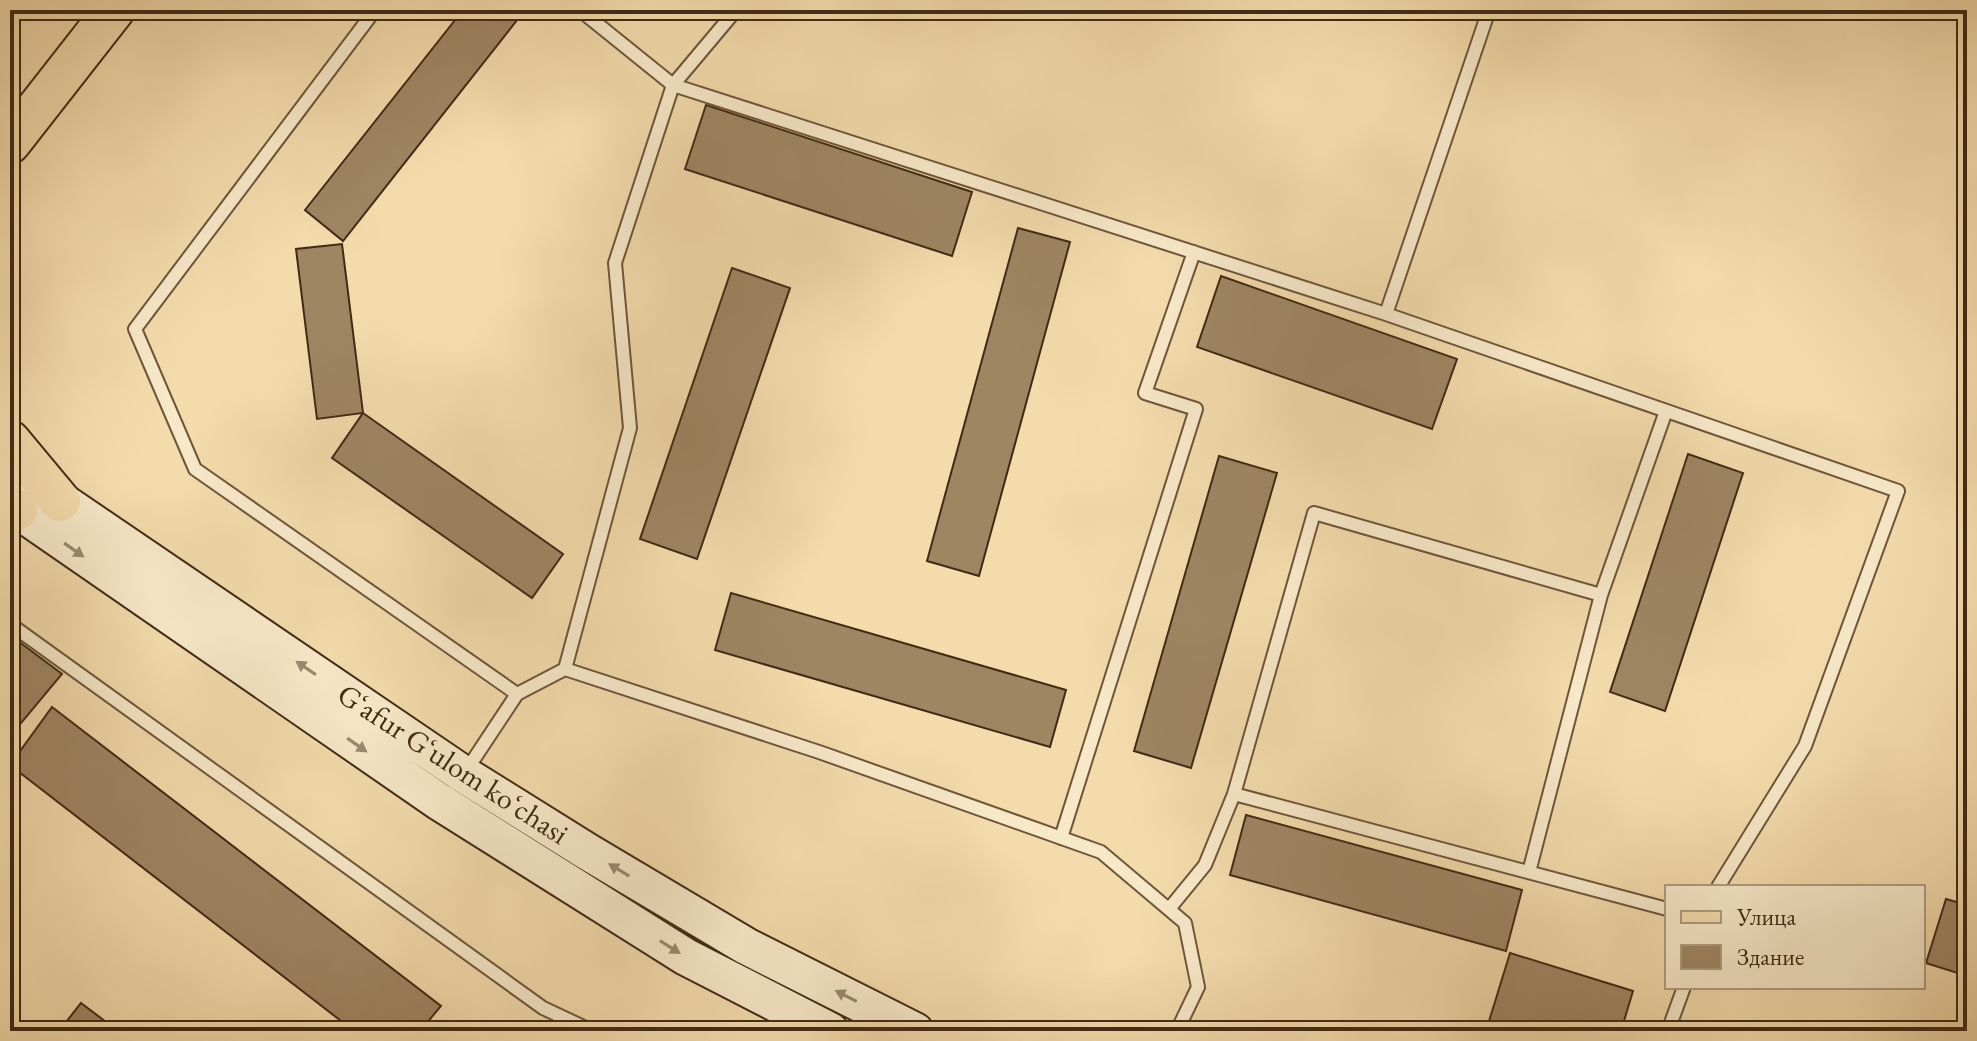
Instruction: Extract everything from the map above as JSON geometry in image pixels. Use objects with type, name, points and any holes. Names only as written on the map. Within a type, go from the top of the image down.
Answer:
[{"type":"main road","points":[[10,143],[114,10]]},
{"type":"main road","points":[[10,441],[60,501]]},
{"type":"main road","name":"Gʻafur Gʻulom koʻchasi","points":[[10,466],[463,774],[746,946],[915,1031]]},
{"type":"main road","name":"Gʻafur Gʻulom koʻchasi","points":[[12,508],[438,801],[686,957],[830,1031]]},
{"type":"lane","points":[[375,10],[135,329],[195,469],[517,694]]},
{"type":"lane","points":[[580,10],[673,85],[1386,314],[1898,491],[1805,746],[1719,885]]},
{"type":"lane","points":[[565,669],[630,428],[615,263],[673,85],[736,10]]},
{"type":"lane","points":[[1386,314],[1489,10]]},
{"type":"lane","points":[[1061,838],[1196,409],[1145,393],[1194,252]]},
{"type":"lane","points":[[1529,872],[1601,595],[1666,411]]},
{"type":"lane","points":[[1169,909],[1205,865],[1234,794],[1314,513],[1601,595]]},
{"type":"lane","points":[[10,624],[543,1008],[592,1031]]},
{"type":"lane","points":[[463,774],[517,694],[565,669],[819,752],[1101,852],[1185,923],[1198,987],[1177,1031]]},
{"type":"lane","points":[[1234,794],[1665,908]]},
{"type":"lane","points":[[1668,1031],[1683,989]]},
{"type":"building","points":[[463,10],[525,10],[343,241],[305,210]]},
{"type":"building","points":[[706,105],[972,192],[952,256],[685,169]]},
{"type":"building","points":[[1018,228],[1070,242],[979,576],[927,561]]},
{"type":"building","points":[[342,244],[363,413],[317,419],[296,249]]},
{"type":"building","points":[[732,268],[790,288],[697,559],[640,539]]},
{"type":"building","points":[[1221,276],[1457,359],[1432,429],[1197,347]]},
{"type":"building","points":[[363,413],[563,554],[532,598],[332,458]]},
{"type":"building","points":[[1688,454],[1743,473],[1665,711],[1610,692]]},
{"type":"building","points":[[1219,456],[1277,473],[1191,768],[1134,751]]},
{"type":"building","points":[[731,593],[1066,690],[1050,747],[715,650]]},
{"type":"building","points":[[10,635],[62,674],[17,728],[10,723]]},
{"type":"building","points":[[52,707],[441,1006],[420,1031],[354,1031],[10,765]]},
{"type":"building","points":[[1246,815],[1522,890],[1506,951],[1230,875]]},
{"type":"building","points":[[1946,899],[1967,905],[1967,976],[1926,963]]},
{"type":"building","points":[[1510,953],[1633,991],[1621,1031],[1486,1031]]},
{"type":"building","points":[[81,1003],[118,1031],[59,1031]]}]
